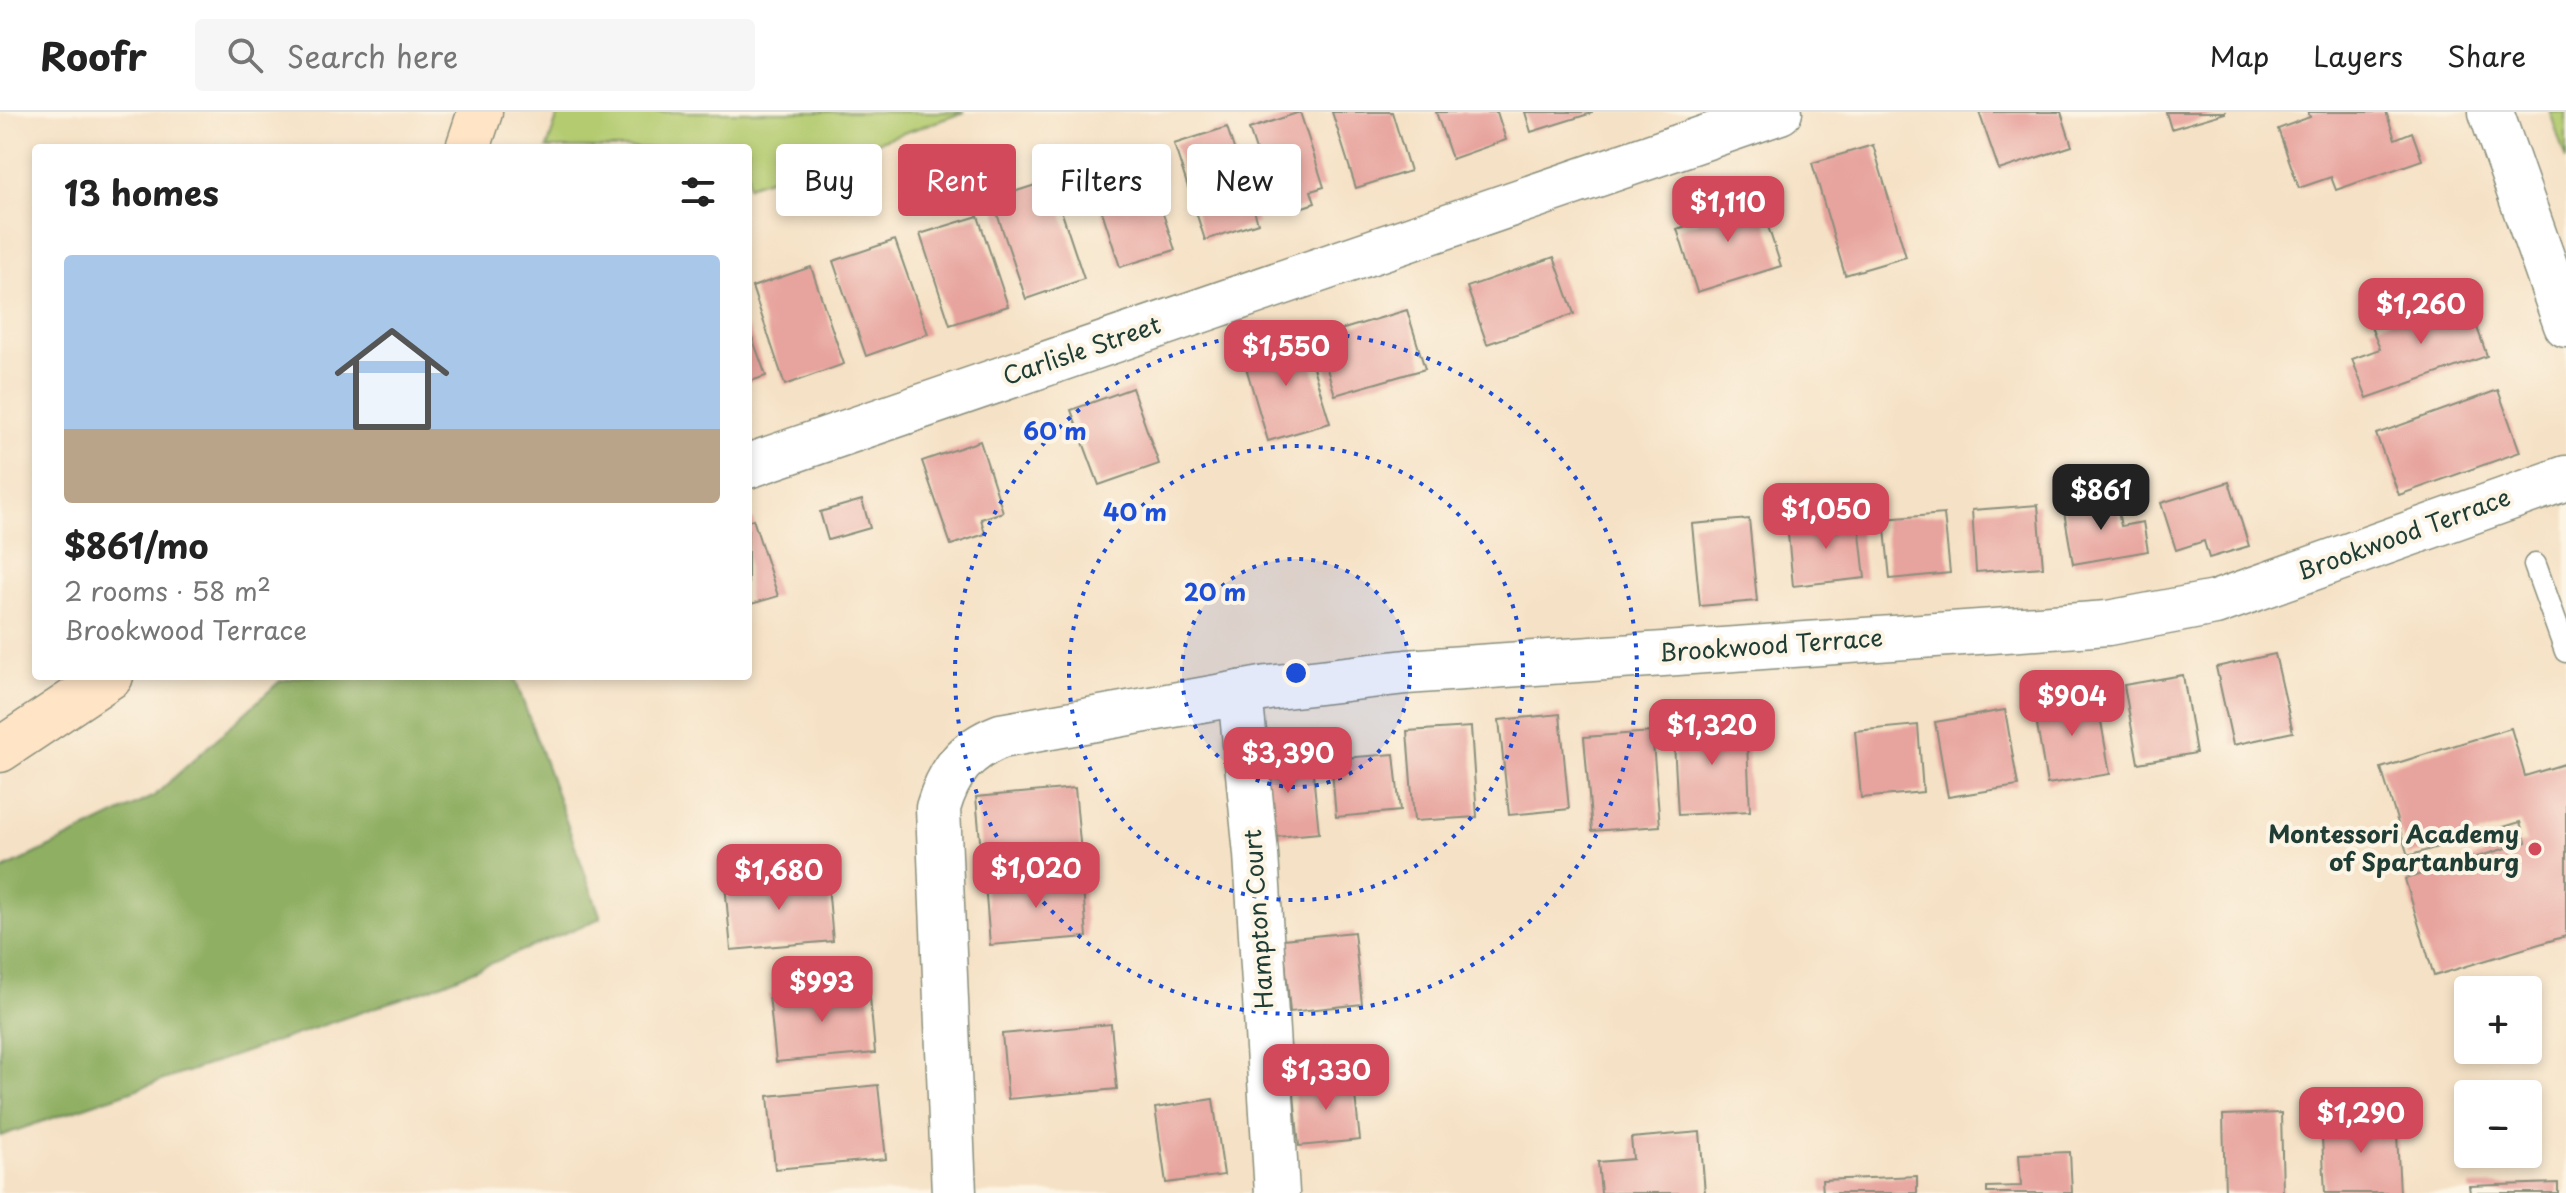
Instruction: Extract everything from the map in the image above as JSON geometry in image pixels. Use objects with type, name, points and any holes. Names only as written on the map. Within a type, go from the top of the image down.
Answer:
[{"type":"main road","points":[[469,144],[480,112]]},
{"type":"main road","points":[[0,750],[105,680]]},
{"type":"street","name":"Carlisle Street","points":[[752,465],[1780,112]]},
{"type":"street","points":[[2491,112],[2566,325]]},
{"type":"street","name":"Brookwood Terrace","points":[[954,1193],[938,808],[946,780],[963,757],[981,744],[1001,736],[1240,693],[1406,672],[2108,623],[2162,615],[2215,603],[2566,478]]},
{"type":"street","name":"Hampton Court","points":[[1240,693],[1256,854],[1277,1193]]},
{"type":"lane","points":[[2535,565],[2566,651]]},
{"type":"green space","points":[[559,112],[965,112],[871,144],[776,144],[776,176],[752,185],[752,144],[548,144]]},
{"type":"green space","points":[[2550,112],[2566,112],[2566,160]]},
{"type":"green space","points":[[515,680],[601,918],[429,989],[0,1136],[0,871],[154,796],[280,681]]},
{"type":"building","points":[[1300,112],[1324,187],[1311,191],[1315,203],[1301,208],[1301,144],[1254,144],[1249,129]]},
{"type":"building","points":[[1332,112],[1392,112],[1410,171],[1356,188]]},
{"type":"building","points":[[1436,112],[1497,112],[1506,140],[1452,159]]},
{"type":"building","points":[[1525,112],[1592,112],[1592,113],[1531,132]]},
{"type":"building","points":[[1979,112],[2061,112],[2072,146],[1999,170]]},
{"type":"building","points":[[2166,112],[2225,112],[2225,113],[2171,129]]},
{"type":"building","points":[[2308,112],[2386,112],[2395,139],[2412,132],[2422,160],[2336,190],[2331,177],[2299,188],[2278,129],[2310,117]]},
{"type":"building","points":[[1227,127],[1232,144],[1187,144],[1187,184],[1174,144]]},
{"type":"building","points":[[1873,145],[1906,257],[1845,275],[1812,163]]},
{"type":"building","points":[[1032,186],[1032,216],[1063,216],[1084,279],[1026,299],[998,216],[1016,216],[1016,191]]},
{"type":"building","points":[[1726,198],[1730,211],[1760,202],[1781,266],[1697,292],[1677,229],[1699,222],[1695,207]]},
{"type":"building","points":[[978,216],[1008,306],[950,325],[920,234]]},
{"type":"building","points":[[1104,216],[1164,216],[1175,250],[1120,267]]},
{"type":"building","points":[[1197,216],[1256,216],[1258,223],[1205,240]]},
{"type":"building","points":[[895,240],[928,334],[866,356],[833,261]]},
{"type":"building","points":[[1554,257],[1574,314],[1487,344],[1467,287]]},
{"type":"building","points":[[811,267],[844,364],[785,385],[752,287]]},
{"type":"building","points":[[2465,293],[2487,356],[2367,398],[2352,359],[2380,349],[2371,327]]},
{"type":"building","points":[[1407,310],[1425,369],[1335,395],[1317,337]]},
{"type":"building","points":[[1303,335],[1330,423],[1268,441],[1242,354]]},
{"type":"building","points":[[752,337],[766,376],[752,381]]},
{"type":"building","points":[[1132,388],[1159,464],[1099,485],[1071,410]]},
{"type":"building","points":[[2498,390],[2520,452],[2399,495],[2376,434]]},
{"type":"building","points":[[980,441],[1003,512],[981,519],[985,534],[951,545],[922,461]]},
{"type":"building","points":[[2229,482],[2249,546],[2209,558],[2204,541],[2176,550],[2161,503]]},
{"type":"building","points":[[2115,497],[2121,526],[2143,522],[2148,551],[2073,564],[2063,506]]},
{"type":"building","points":[[862,500],[870,528],[828,540],[820,512]]},
{"type":"building","points":[[2038,505],[2043,567],[1976,572],[1972,510]]},
{"type":"building","points":[[1944,514],[1950,573],[1890,579],[1884,519]]},
{"type":"building","points":[[1858,516],[1865,578],[1793,586],[1787,524]]},
{"type":"building","points":[[752,519],[778,596],[752,604]]},
{"type":"building","points":[[1749,519],[1757,601],[1700,606],[1692,524]]},
{"type":"building","points":[[2275,654],[2293,732],[2233,745],[2216,667]]},
{"type":"building","points":[[2183,675],[2196,753],[2138,763],[2124,685]]},
{"type":"building","points":[[2096,692],[2110,774],[2047,784],[2033,702]]},
{"type":"building","points":[[2005,710],[2018,786],[1948,797],[1935,722]]},
{"type":"building","points":[[1560,714],[1569,809],[1509,815],[1499,720]]},
{"type":"building","points":[[1746,720],[1750,811],[1678,815],[1673,724]]},
{"type":"building","points":[[1918,725],[1923,792],[1861,798],[1855,731]]},
{"type":"building","points":[[1471,727],[1477,817],[1414,821],[1407,731]]},
{"type":"building","name":"Montessori Academy of Spartanburg","points":[[2511,728],[2525,776],[2564,764],[2566,769],[2566,936],[2434,976],[2405,879],[2526,842],[2520,822],[2408,856],[2381,768]]},
{"type":"building","points":[[1652,732],[1660,826],[1592,831],[1584,737]]},
{"type":"building","points":[[1311,753],[1319,833],[1265,838],[1257,757]]},
{"type":"building","points":[[1394,754],[1400,811],[1336,817],[1331,759]]},
{"type":"building","points":[[1075,788],[1081,853],[982,862],[976,797]]},
{"type":"building","points":[[827,874],[833,941],[731,950],[725,884]]},
{"type":"building","points":[[1082,876],[1087,937],[990,945],[985,884]]},
{"type":"building","points":[[1354,932],[1362,1004],[1290,1012],[1283,939]]},
{"type":"building","points":[[869,986],[875,1053],[776,1062],[769,995]]},
{"type":"building","points":[[1111,1024],[1117,1089],[1008,1099],[1002,1034]]},
{"type":"building","points":[[1353,1078],[1360,1140],[1299,1146],[1293,1084]]},
{"type":"building","points":[[878,1085],[886,1159],[775,1169],[768,1096]]},
{"type":"building","points":[[1213,1099],[1224,1175],[1166,1183],[1155,1108]]},
{"type":"building","points":[[2281,1113],[2283,1193],[2225,1193],[2223,1115]]},
{"type":"building","points":[[2396,1115],[2400,1193],[2325,1193],[2321,1119]]},
{"type":"building","points":[[1700,1132],[1705,1193],[1601,1193],[1598,1162],[1633,1159],[1631,1138]]},
{"type":"building","points":[[2070,1152],[2072,1193],[1987,1193],[1987,1187],[2021,1186],[2019,1154]]},
{"type":"building","points":[[1917,1176],[1917,1193],[1823,1193],[1822,1180]]},
{"type":"building","points":[[2558,1183],[2558,1193],[2470,1193],[2469,1186]]},
{"type":"place","name":"Montessori Academy of Spartanburg","points":[[2535,849]]}]
